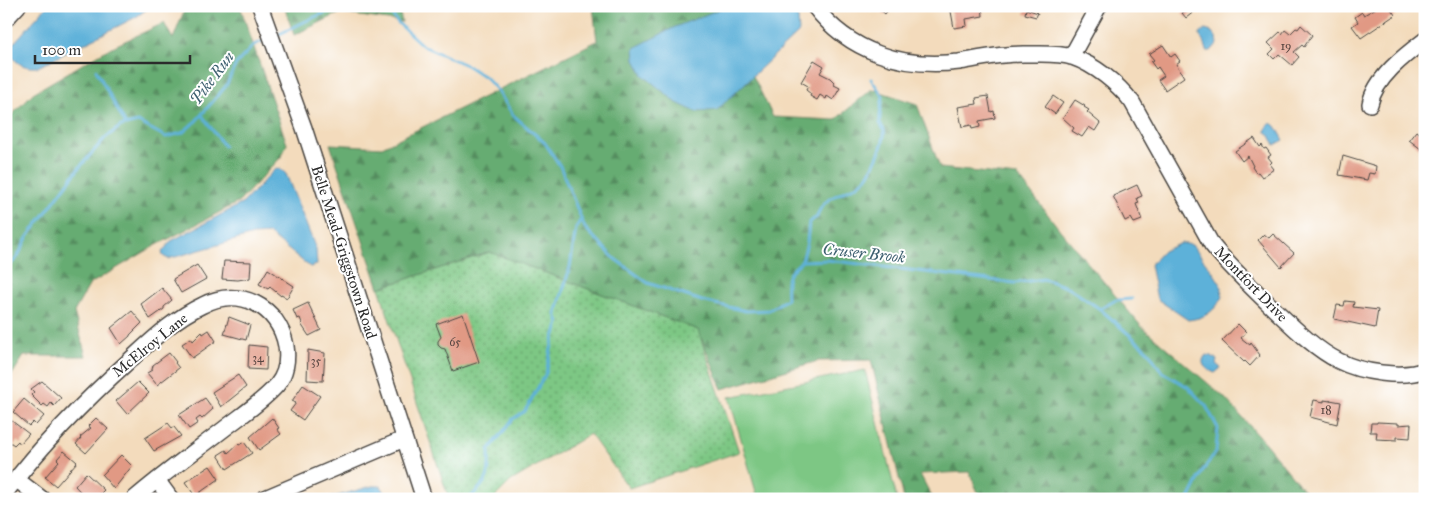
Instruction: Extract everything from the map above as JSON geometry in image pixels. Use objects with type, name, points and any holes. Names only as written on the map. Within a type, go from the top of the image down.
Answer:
[{"type":"street","points":[[6,19],[18,6]]},
{"type":"street","name":"Belle Mead-Griggstown Road","points":[[260,6],[304,128],[424,499]]},
{"type":"street","name":"Montfort Drive","points":[[814,6],[831,25],[851,41],[876,53],[902,61],[929,64],[958,62],[1011,53],[1055,54],[1071,57],[1094,68],[1120,87],[1132,102],[1212,245],[1229,266],[1300,334],[1338,361],[1363,371],[1405,374],[1425,370]]},
{"type":"street","points":[[1071,57],[1099,6]]},
{"type":"street","points":[[1370,104],[1371,98],[1402,56],[1425,40]]},
{"type":"street","name":"McElroy Lane","points":[[6,492],[55,431],[94,392],[157,336],[181,318],[213,300],[229,297],[244,299],[266,309],[280,325],[285,339],[287,353],[283,375],[277,384],[252,407],[134,499]]},
{"type":"street","points":[[263,499],[404,439]]},
{"type":"street","points":[[16,479],[42,499]]},
{"type":"street","points":[[157,480],[172,499]]},
{"type":"green space","points":[[186,6],[240,6],[287,144],[282,156],[239,202],[153,247],[90,284],[74,312],[86,356],[24,356],[6,384],[6,121],[33,93],[110,48],[164,23],[173,39]]},
{"type":"green space","points":[[284,6],[398,6],[402,22],[340,13],[294,35]]},
{"type":"green space","points":[[593,6],[719,6],[773,117],[835,120],[872,89],[917,104],[940,168],[1018,176],[1060,230],[1141,326],[1224,397],[1311,499],[981,499],[969,472],[920,474],[933,499],[904,499],[871,360],[818,361],[722,389],[698,330],[490,252],[379,288],[330,144],[382,147],[597,41]]},
{"type":"green space","points":[[490,252],[698,330],[739,452],[629,488],[590,434],[511,481],[493,499],[449,499],[379,288]]},
{"type":"green space","points":[[865,370],[897,499],[758,499],[729,397]]},
{"type":"water","points":[[47,6],[151,6],[136,17],[38,67],[22,65],[10,54],[13,44]]},
{"type":"water","points":[[727,6],[785,6],[798,18],[799,32],[717,110],[696,112],[677,103],[643,75],[635,60],[634,48],[675,27]]},
{"type":"water","points":[[1205,30],[1212,32],[1216,37],[1217,44],[1211,51],[1207,51],[1204,41],[1200,37],[1200,33]]},
{"type":"water","points":[[1270,123],[1276,126],[1284,140],[1275,145],[1269,134],[1265,131]]},
{"type":"water","points":[[275,169],[281,169],[286,174],[316,249],[317,265],[310,267],[269,234],[253,235],[168,259],[163,256],[162,252],[171,241],[243,203]]},
{"type":"water","points":[[1181,243],[1192,245],[1220,283],[1223,297],[1216,307],[1200,318],[1188,320],[1157,299],[1150,265],[1163,251]]},
{"type":"water","points":[[1206,355],[1212,356],[1217,360],[1216,364],[1221,368],[1215,373],[1203,364]]},
{"type":"water","points":[[372,486],[381,486],[388,497],[387,499],[327,499]]},
{"type":"building","points":[[876,6],[891,6],[885,14]]},
{"type":"building","points":[[950,6],[982,6],[983,16],[966,19],[967,26],[954,28]]},
{"type":"building","points":[[1375,6],[1389,6],[1395,15],[1361,38],[1352,26],[1358,22],[1355,17],[1362,12],[1364,15],[1376,8]]},
{"type":"building","points":[[1192,7],[1195,11],[1186,18],[1182,13]]},
{"type":"building","points":[[1026,9],[1038,13],[1036,17],[1025,14]]},
{"type":"building","points":[[1301,25],[1312,35],[1304,47],[1302,45],[1294,52],[1299,57],[1292,65],[1279,54],[1274,59],[1269,54],[1274,49],[1268,43],[1280,32],[1282,34],[1285,30],[1290,34]]},
{"type":"building","points":[[1163,45],[1171,57],[1175,54],[1180,61],[1176,64],[1184,77],[1165,90],[1158,80],[1164,76],[1158,67],[1156,69],[1151,62],[1154,60],[1149,54]]},
{"type":"building","points":[[814,60],[824,66],[820,73],[830,78],[835,83],[834,85],[840,88],[833,100],[827,96],[826,99],[820,95],[817,100],[810,96],[811,94],[806,90],[808,86],[801,82]]},
{"type":"building","points":[[988,96],[991,112],[994,111],[995,118],[979,121],[980,127],[972,129],[971,125],[962,127],[958,107],[977,104],[976,98]]},
{"type":"building","points":[[1053,96],[1063,103],[1055,114],[1045,107]]},
{"type":"building","points":[[1075,100],[1085,106],[1089,110],[1087,112],[1100,123],[1095,131],[1089,127],[1082,137],[1072,131],[1074,128],[1063,118]]},
{"type":"building","points":[[1416,131],[1422,135],[1425,131],[1425,152],[1409,140]]},
{"type":"building","points":[[1254,138],[1260,147],[1262,145],[1271,155],[1268,157],[1274,169],[1262,177],[1252,167],[1248,156],[1242,161],[1235,151]]},
{"type":"building","points":[[1343,156],[1376,166],[1375,174],[1369,173],[1367,180],[1339,175]]},
{"type":"building","points":[[1137,185],[1142,196],[1137,198],[1139,203],[1136,204],[1142,220],[1134,223],[1131,218],[1125,221],[1113,196]]},
{"type":"building","points":[[1264,234],[1269,238],[1273,234],[1294,253],[1281,267],[1258,240]]},
{"type":"building","points":[[224,261],[251,262],[250,278],[238,280],[222,279]]},
{"type":"building","points":[[197,265],[206,279],[181,293],[173,279]]},
{"type":"building","points":[[268,269],[294,286],[287,298],[281,296],[270,287],[268,289],[259,284]]},
{"type":"building","points":[[162,288],[172,300],[164,309],[150,319],[141,304]]},
{"type":"building","points":[[1345,301],[1354,302],[1353,307],[1378,310],[1375,328],[1334,319],[1337,305],[1344,306]]},
{"type":"building","points":[[308,303],[321,330],[309,336],[301,324],[300,318],[297,319],[293,310]]},
{"type":"building","points":[[132,311],[142,323],[121,344],[111,328]]},
{"type":"building","points":[[463,314],[479,362],[453,371],[445,349],[438,345],[441,337],[436,324]]},
{"type":"building","points":[[229,317],[250,325],[246,340],[224,334]]},
{"type":"building","points":[[1238,324],[1246,332],[1241,338],[1250,345],[1251,343],[1260,355],[1250,366],[1222,341]]},
{"type":"building","points":[[209,330],[216,341],[192,358],[182,344],[191,338],[193,341],[202,332],[203,334]]},
{"type":"building","points":[[249,345],[267,347],[266,370],[248,369]]},
{"type":"building","points":[[308,350],[325,353],[323,381],[307,380]]},
{"type":"building","points":[[169,353],[179,368],[157,385],[147,373],[152,370],[153,365]]},
{"type":"building","points":[[238,375],[246,387],[221,407],[212,392]]},
{"type":"building","points":[[42,381],[61,398],[54,406],[51,403],[48,407],[44,404],[42,406],[31,395],[34,392],[31,389]]},
{"type":"building","points":[[138,382],[149,393],[127,414],[116,401]]},
{"type":"building","points":[[303,385],[320,396],[303,420],[290,411],[296,403],[292,401]]},
{"type":"building","points":[[205,398],[213,409],[202,419],[200,417],[196,420],[198,423],[189,429],[179,415]]},
{"type":"building","points":[[24,399],[44,416],[36,425],[33,422],[29,426],[13,412]]},
{"type":"building","points":[[1314,400],[1341,402],[1337,424],[1310,417]]},
{"type":"building","points":[[8,418],[29,434],[20,444],[18,441],[14,445],[6,439],[6,419]]},
{"type":"building","points":[[96,418],[108,429],[86,453],[76,444],[80,437],[91,428],[88,426]]},
{"type":"building","points":[[272,418],[281,434],[259,450],[250,437]]},
{"type":"building","points":[[168,423],[181,436],[154,451],[145,438]]},
{"type":"building","points":[[1371,423],[1398,423],[1398,425],[1411,424],[1410,438],[1397,437],[1397,440],[1376,439],[1377,432],[1370,432]]},
{"type":"building","points":[[244,442],[252,453],[227,469],[218,455],[226,450],[228,453],[238,444]]},
{"type":"building","points":[[64,451],[77,462],[56,486],[45,477],[59,461],[57,459]]},
{"type":"building","points":[[121,455],[132,466],[114,489],[102,475]]},
{"type":"building","points":[[210,466],[219,479],[195,496],[185,482]]},
{"type":"building","points":[[86,473],[104,490],[95,499],[87,499],[75,486]]},
{"type":"waterway","name":"Pike Run","points":[[275,36],[335,9],[357,6]]},
{"type":"waterway","name":"Cruser Brook","points":[[386,6],[398,23],[423,46],[468,66],[485,77],[498,91],[513,115],[545,143],[560,166],[585,228],[615,259],[648,283],[702,301],[746,311],[769,310],[787,299],[788,277],[792,270],[802,261],[827,260],[1015,283],[1044,279],[1069,288],[1100,309],[1148,351],[1162,372],[1188,387],[1206,406],[1218,428],[1216,451],[1204,469],[1189,499]]},
{"type":"waterway","name":"Pike Run","points":[[6,269],[17,258],[27,238],[79,168],[105,138],[121,126],[138,122],[166,137],[182,133],[196,121],[226,86],[236,64],[254,45],[267,39]]},
{"type":"waterway","points":[[96,70],[126,125]]},
{"type":"waterway","points":[[802,261],[807,243],[809,222],[817,217],[826,202],[863,181],[869,174],[879,153],[884,135],[884,130],[880,124],[883,96],[871,79]]},
{"type":"waterway","points":[[202,115],[224,146]]},
{"type":"waterway","points":[[469,499],[487,478],[489,450],[513,419],[525,411],[546,373],[553,340],[559,323],[556,314],[570,267],[576,228],[581,219]]},
{"type":"waterway","points":[[1100,309],[1116,300],[1132,299]]}]
